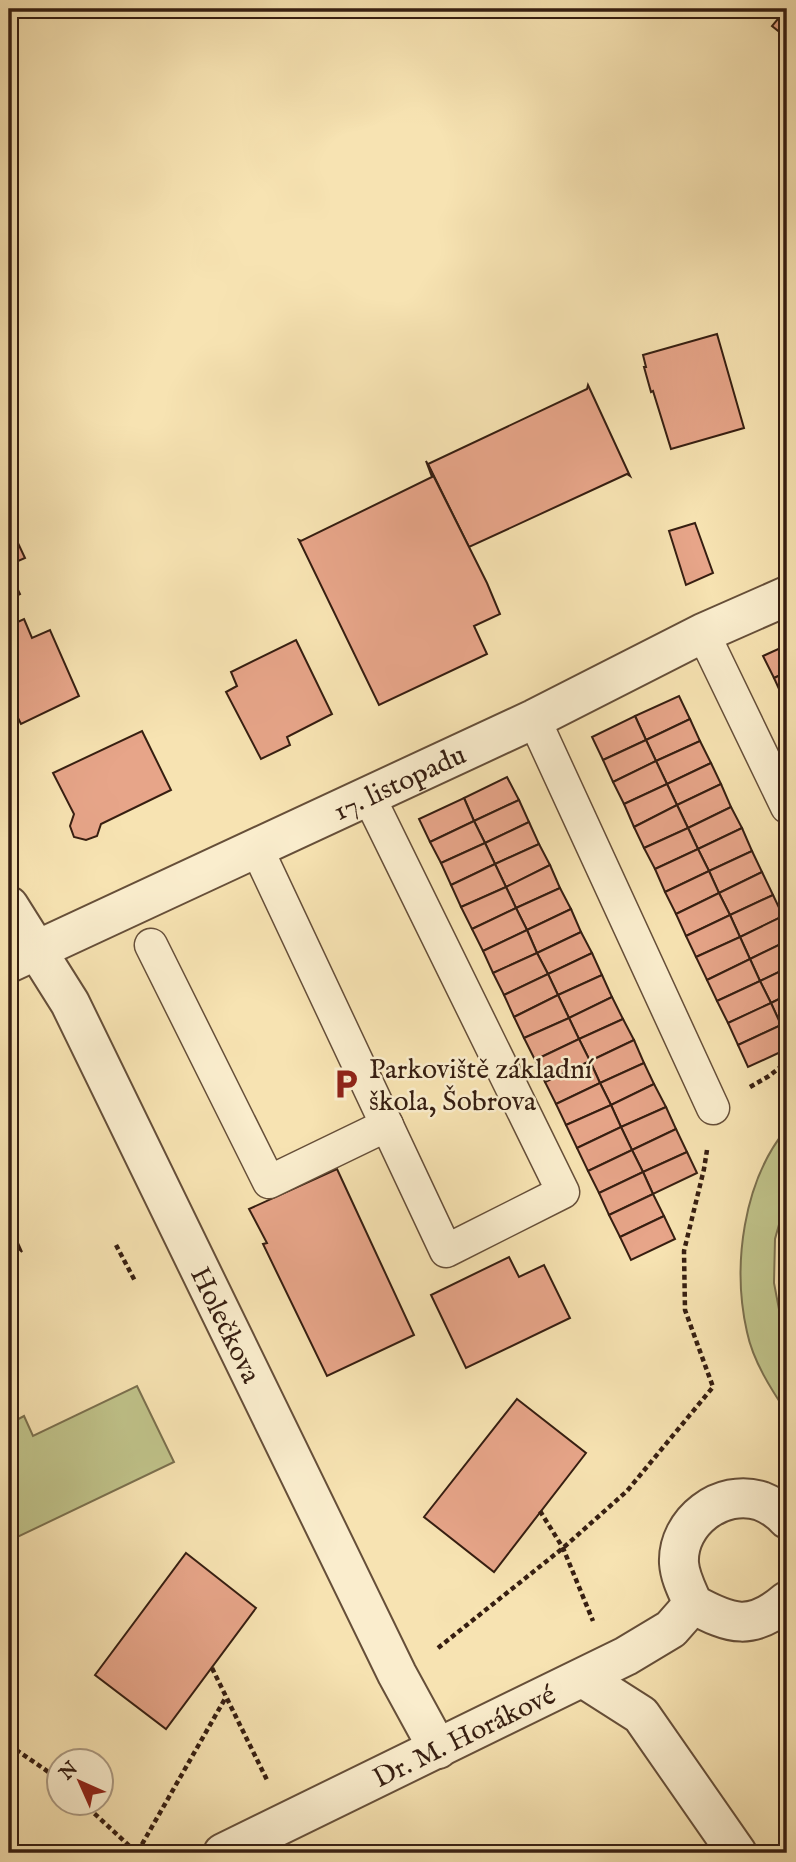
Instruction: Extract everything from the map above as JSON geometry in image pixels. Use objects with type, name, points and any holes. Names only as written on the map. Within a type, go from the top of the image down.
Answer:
[{"type":"street","name":"17. listopadu","points":[[23,957],[369,797],[534,719],[703,634],[787,596]]},
{"type":"street","name":"Holečkova","points":[[9,906],[23,957],[69,1003],[397,1674],[439,1749]]},
{"type":"street","points":[[787,1519],[778,1510],[760,1501],[740,1498],[721,1502],[704,1511],[690,1526],[681,1544],[679,1564],[693,1605],[731,1621],[752,1621],[773,1614],[787,1601]]},
{"type":"street","name":"Dr. M. Horákové","points":[[223,1853],[626,1656],[671,1629],[693,1605]]},
{"type":"street","points":[[583,1678],[641,1715],[737,1853]]},
{"type":"lane","points":[[703,634],[787,807]]},
{"type":"lane","points":[[534,719],[713,1108]]},
{"type":"lane","points":[[257,849],[446,1251],[564,1192],[369,797]]},
{"type":"lane","points":[[151,945],[269,1182],[387,1125]]},
{"type":"path","points":[[438,1649],[563,1548],[626,1491],[713,1387],[685,1310],[684,1251],[704,1169],[713,1108]]},
{"type":"path","points":[[116,1245],[135,1281]]},
{"type":"path","points":[[540,1511],[563,1548],[594,1624]]},
{"type":"path","points":[[212,1668],[272,1788]]},
{"type":"path","points":[[97,1816],[136,1853],[226,1697]]},
{"type":"path","points":[[9,1745],[46,1770]]},
{"type":"green space","points":[[787,1128],[787,1196],[775,1239],[774,1283],[787,1339],[787,1413],[763,1374],[750,1343],[743,1306],[741,1252],[751,1198],[760,1173]]},
{"type":"green space","points":[[137,1386],[174,1462],[9,1541],[9,1424],[24,1416],[33,1436]]},
{"type":"building","points":[[778,9],[787,9],[787,38],[772,26],[783,13]]},
{"type":"building","points":[[717,334],[744,428],[671,449],[653,391],[651,392],[643,355]]},
{"type":"building","points":[[588,385],[630,476],[627,474],[469,547],[428,464],[587,389]]},
{"type":"building","points":[[426,461],[500,614],[474,626],[487,654],[379,705],[299,540],[432,477]]},
{"type":"building","points":[[695,523],[713,573],[686,585],[669,531]]},
{"type":"building","points":[[9,524],[25,558],[9,565]]},
{"type":"building","points":[[9,571],[20,594],[9,600]]},
{"type":"building","points":[[24,619],[32,638],[50,630],[79,696],[21,724],[9,700],[9,626]]},
{"type":"building","points":[[296,640],[332,714],[287,737],[290,745],[261,759],[226,692],[237,686],[231,672]]},
{"type":"building","points":[[787,645],[787,672],[774,678],[763,656]]},
{"type":"building","points":[[787,672],[787,698],[784,700],[774,678]]},
{"type":"building","points":[[679,696],[690,719],[646,740],[635,716]]},
{"type":"building","points":[[635,716],[646,740],[603,760],[592,737]]},
{"type":"building","points":[[690,719],[700,741],[656,761],[646,740]]},
{"type":"building","points":[[142,731],[171,790],[101,824],[97,836],[86,840],[74,837],[70,826],[74,814],[53,773]]},
{"type":"building","points":[[646,740],[656,761],[613,782],[603,760]]},
{"type":"building","points":[[700,741],[711,763],[667,784],[656,761]]},
{"type":"building","points":[[656,761],[667,784],[624,804],[613,782]]},
{"type":"building","points":[[711,763],[721,784],[677,805],[667,784]]},
{"type":"building","points":[[507,777],[519,800],[474,821],[464,798]]},
{"type":"building","points":[[667,784],[677,805],[634,827],[624,804]]},
{"type":"building","points":[[721,784],[731,807],[688,828],[677,805]]},
{"type":"building","points":[[464,798],[474,821],[430,842],[419,819]]},
{"type":"building","points":[[519,800],[529,822],[485,843],[474,821]]},
{"type":"building","points":[[677,805],[688,828],[644,848],[634,827]]},
{"type":"building","points":[[731,807],[742,828],[698,849],[688,828]]},
{"type":"building","points":[[474,821],[485,843],[441,863],[430,842]]},
{"type":"building","points":[[529,822],[539,844],[495,864],[485,843]]},
{"type":"building","points":[[688,828],[698,849],[655,869],[644,848]]},
{"type":"building","points":[[742,828],[752,851],[709,871],[698,849]]},
{"type":"building","points":[[485,843],[495,864],[451,885],[441,863]]},
{"type":"building","points":[[539,844],[550,865],[506,887],[495,864]]},
{"type":"building","points":[[698,849],[709,871],[665,892],[655,869]]},
{"type":"building","points":[[752,851],[762,872],[719,893],[709,871]]},
{"type":"building","points":[[495,864],[506,887],[461,907],[451,885]]},
{"type":"building","points":[[550,865],[560,888],[516,908],[506,887]]},
{"type":"building","points":[[709,871],[719,893],[676,914],[665,892]]},
{"type":"building","points":[[762,872],[773,895],[730,915],[719,893]]},
{"type":"building","points":[[506,887],[516,908],[472,929],[461,907]]},
{"type":"building","points":[[560,888],[571,909],[527,930],[516,908]]},
{"type":"building","points":[[719,893],[730,915],[686,936],[676,914]]},
{"type":"building","points":[[773,895],[783,916],[740,937],[730,915]]},
{"type":"building","points":[[516,908],[527,930],[483,951],[472,929]]},
{"type":"building","points":[[571,909],[581,932],[537,953],[527,930]]},
{"type":"building","points":[[730,915],[740,937],[696,957],[686,936]]},
{"type":"building","points":[[783,916],[787,925],[787,941],[750,959],[740,937]]},
{"type":"building","points":[[527,930],[537,953],[493,973],[483,951]]},
{"type":"building","points":[[581,932],[592,953],[548,974],[537,953]]},
{"type":"building","points":[[740,937],[750,959],[707,980],[696,957]]},
{"type":"building","points":[[787,941],[787,968],[760,981],[750,959]]},
{"type":"building","points":[[537,953],[548,974],[504,995],[493,973]]},
{"type":"building","points":[[592,953],[602,975],[558,995],[548,974]]},
{"type":"building","points":[[750,959],[760,981],[717,1001],[707,980]]},
{"type":"building","points":[[787,968],[787,995],[771,1003],[760,981]]},
{"type":"building","points":[[548,974],[558,995],[514,1017],[504,995]]},
{"type":"building","points":[[602,975],[612,997],[569,1018],[558,995]]},
{"type":"building","points":[[760,981],[771,1003],[728,1023],[717,1001]]},
{"type":"building","points":[[558,995],[569,1018],[524,1038],[514,1017]]},
{"type":"building","points":[[787,995],[787,1022],[781,1025],[771,1003]]},
{"type":"building","points":[[612,997],[623,1019],[579,1039],[569,1018]]},
{"type":"building","points":[[771,1003],[781,1025],[738,1045],[728,1023]]},
{"type":"building","points":[[569,1018],[579,1039],[535,1060],[524,1038]]},
{"type":"building","points":[[623,1019],[634,1040],[590,1061],[579,1039]]},
{"type":"building","points":[[787,1022],[787,1038],[781,1025]]},
{"type":"building","points":[[781,1025],[787,1038],[787,1049],[748,1067],[738,1045]]},
{"type":"building","points":[[579,1039],[590,1061],[545,1082],[535,1060]]},
{"type":"building","points":[[634,1040],[644,1063],[600,1083],[590,1061]]},
{"type":"building","points":[[590,1061],[600,1083],[556,1104],[545,1082]]},
{"type":"building","points":[[644,1063],[654,1084],[611,1105],[600,1083]]},
{"type":"building","points":[[600,1083],[611,1105],[566,1125],[556,1104]]},
{"type":"building","points":[[654,1084],[666,1107],[621,1127],[611,1105]]},
{"type":"building","points":[[611,1105],[621,1127],[577,1148],[566,1125]]},
{"type":"building","points":[[666,1107],[676,1129],[632,1150],[621,1127]]},
{"type":"building","points":[[621,1127],[632,1150],[588,1171],[577,1148]]},
{"type":"building","points":[[676,1129],[687,1152],[643,1172],[632,1150]]},
{"type":"building","points":[[632,1150],[643,1172],[599,1193],[588,1171]]},
{"type":"building","points":[[687,1152],[697,1173],[653,1194],[643,1172]]},
{"type":"building","points":[[337,1169],[414,1335],[327,1376],[263,1244],[267,1243],[249,1209]]},
{"type":"building","points":[[643,1172],[653,1194],[609,1215],[599,1193]]},
{"type":"building","points":[[653,1194],[664,1216],[620,1237],[609,1215]]},
{"type":"building","points":[[664,1216],[675,1239],[631,1260],[620,1237]]},
{"type":"building","points":[[9,1223],[22,1252],[19,1249],[9,1254]]},
{"type":"building","points":[[509,1257],[519,1277],[544,1265],[570,1318],[466,1368],[431,1295]]},
{"type":"building","points":[[517,1399],[586,1453],[494,1572],[424,1517]]},
{"type":"building","points":[[186,1553],[256,1608],[166,1729],[95,1675]]},
{"type":"place","name":"Parkoviště základní škola, Šobrova","points":[[346,1084]]}]
